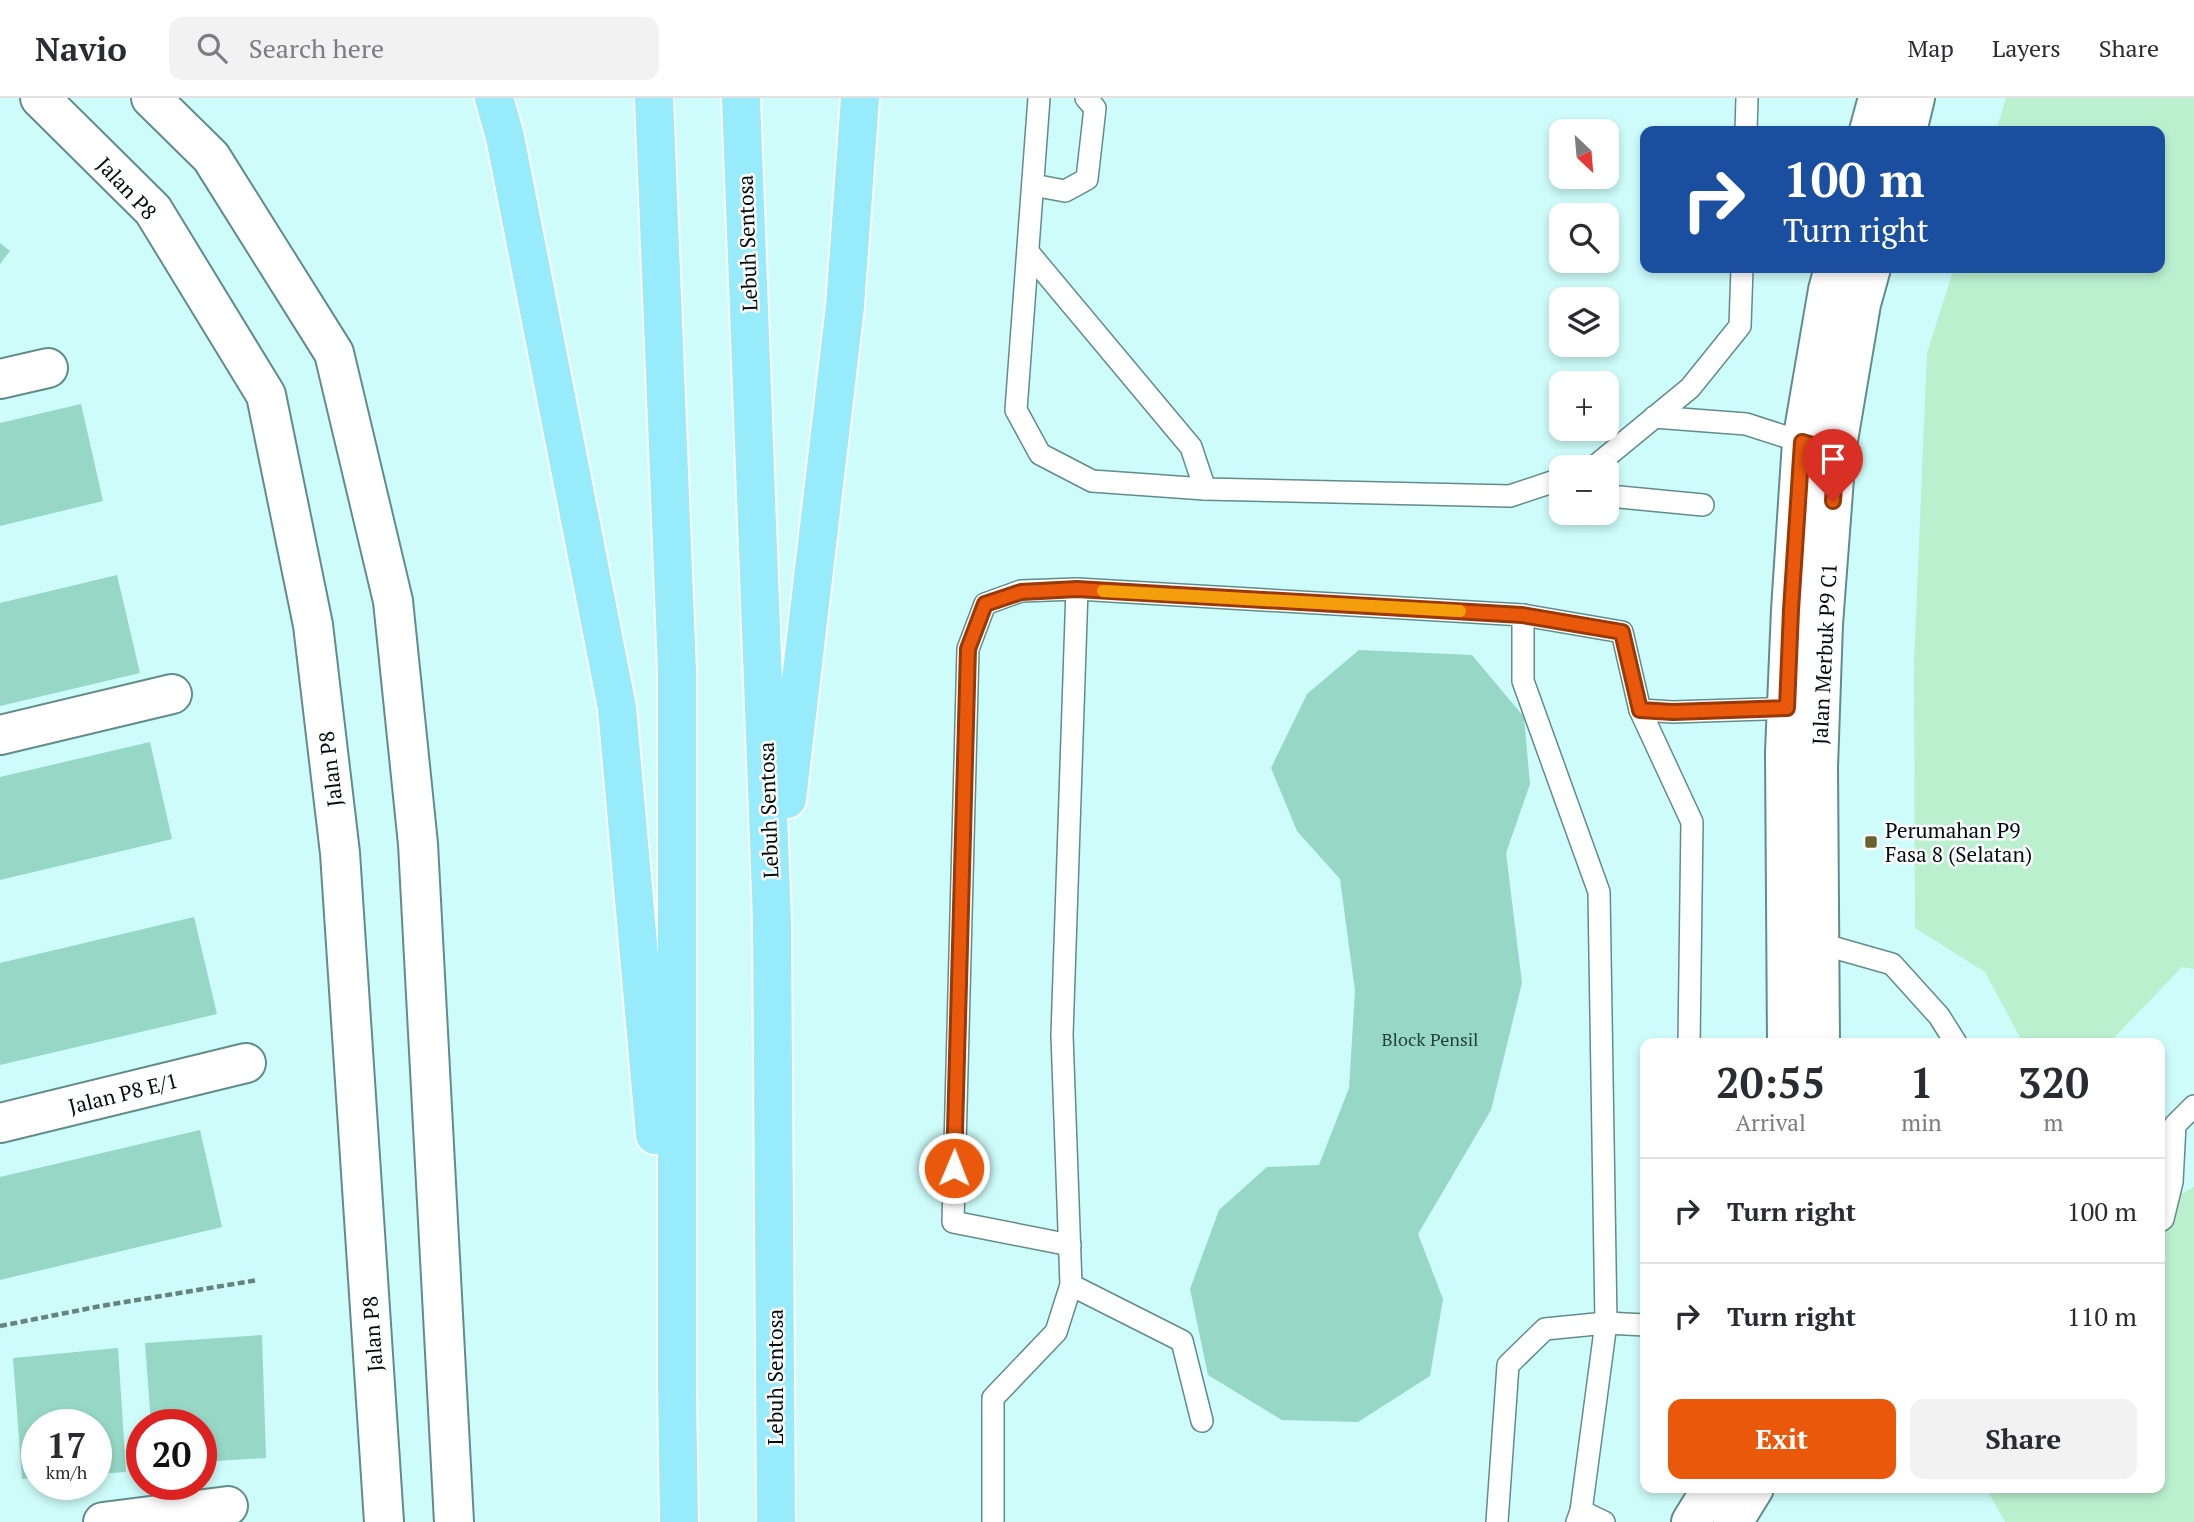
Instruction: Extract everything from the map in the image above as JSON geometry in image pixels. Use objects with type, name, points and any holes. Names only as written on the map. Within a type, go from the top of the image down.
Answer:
[{"type":"main road","points":[[494,98],[505,136],[617,708],[677,1392]]},
{"type":"main road","points":[[654,98],[677,671],[679,1522]]},
{"type":"main road","name":"Lebuh Sentosa","points":[[741,98],[772,921],[776,1522]]},
{"type":"main road","points":[[772,921],[845,306],[860,98]]},
{"type":"street","name":"Jalan P8","points":[[40,98],[153,210],[266,395],[313,625],[340,853],[384,1522]]},
{"type":"street","points":[[151,98],[211,157],[334,353],[393,601],[418,844],[454,1522]]},
{"type":"street","points":[[1870,126],[1878,98]]},
{"type":"street","points":[[1907,126],[1915,98]]},
{"type":"street","name":"Jalan Merbuk P9 C1","points":[[1787,1038],[1785,928],[1803,708],[1824,624],[1819,447],[1828,290],[1833,273]]},
{"type":"street","name":"Jalan Merbuk P9 C1","points":[[1819,447],[1870,273]]},
{"type":"street","points":[[0,379],[48,368]]},
{"type":"street","points":[[0,735],[172,694]]},
{"type":"street","name":"Jalan Merbuk P9 C1","points":[[1803,708],[1818,943],[1820,1038]]},
{"type":"street","name":"Jalan P8 E/1","points":[[0,1123],[246,1063]]},
{"type":"street","points":[[1691,1522],[1709,1493]]},
{"type":"street","points":[[1732,1522],[1751,1493]]},
{"type":"street","points":[[103,1522],[228,1506]]},
{"type":"lane","points":[[1039,98],[1016,410],[1040,454],[1092,481],[1205,489],[1510,496],[1549,483]]},
{"type":"lane","points":[[1033,185],[1065,191],[1087,179],[1095,107],[1086,98]]},
{"type":"lane","points":[[1746,126],[1747,98]]},
{"type":"lane","points":[[1028,252],[1191,447],[1205,489]]},
{"type":"lane","points":[[1608,455],[1690,388],[1740,326],[1742,273]]},
{"type":"lane","points":[[1654,417],[1746,424],[1819,447]]},
{"type":"lane","points":[[1619,497],[1703,505]]},
{"type":"lane","points":[[993,1522],[993,1398],[1056,1332],[1071,1285],[1062,1035],[1077,589]]},
{"type":"lane","points":[[1070,1245],[953,1222],[968,649],[985,604],[1021,592],[1077,589],[1522,615],[1622,632],[1640,710],[1692,822],[1689,1038]]},
{"type":"lane","points":[[1522,615],[1523,681],[1599,892],[1606,1323],[1579,1517],[1604,1522]]},
{"type":"lane","points":[[1640,710],[1673,712],[1803,708]]},
{"type":"lane","points":[[1818,943],[1892,964],[1939,1016],[1953,1038]]},
{"type":"lane","points":[[2165,1211],[2172,1182],[2175,1125],[2194,1106]]},
{"type":"lane","points":[[1071,1285],[1182,1341],[1202,1421]]},
{"type":"lane","points":[[1497,1522],[1508,1365],[1545,1329],[1606,1323],[1640,1325]]},
{"type":"path","points":[[0,1326],[258,1280]]},
{"type":"green space","points":[[2006,98],[2194,98],[2194,969],[2182,967],[2114,1038],[2020,1038],[1985,972],[1915,928],[1914,664],[1927,353],[1952,273],[2165,273],[2165,126],[1998,126]]},
{"type":"green space","points":[[2194,1187],[2194,1522],[2005,1522],[1989,1493],[2165,1493],[2165,1202]]},
{"type":"building","points":[[0,243],[10,251],[0,264]]},
{"type":"building","points":[[81,404],[103,501],[0,526],[0,423]]},
{"type":"building","points":[[117,575],[140,673],[0,706],[0,603]]},
{"type":"building","points":[[1359,650],[1472,655],[1524,717],[1530,784],[1506,853],[1522,983],[1491,1110],[1418,1234],[1443,1299],[1430,1376],[1358,1422],[1282,1420],[1208,1375],[1190,1289],[1219,1210],[1267,1167],[1319,1165],[1349,1088],[1355,991],[1340,879],[1297,831],[1271,768],[1307,694]]},
{"type":"building","points":[[150,742],[172,839],[0,880],[0,777]]},
{"type":"building","points":[[194,917],[217,1014],[0,1065],[0,963]]},
{"type":"building","points":[[200,1130],[222,1227],[0,1280],[0,1177]]},
{"type":"building","points":[[262,1335],[266,1458],[217,1461],[217,1409],[150,1409],[145,1343]]},
{"type":"building","points":[[118,1348],[126,1472],[112,1473],[112,1409],[21,1409],[21,1466],[13,1358]]},
{"type":"slow traffic","points":[[1103,591],[1460,611]]},
{"type":"place","name":"Perumahan P9 Fasa 8 (Selatan)","points":[[1871,842]]},
{"type":"route","points":[[954,1168],[968,649],[985,604],[1021,592],[1077,589],[1522,615],[1622,632],[1640,710],[1673,712],[1787,708],[1802,442],[1836,452],[1833,501]]}]
